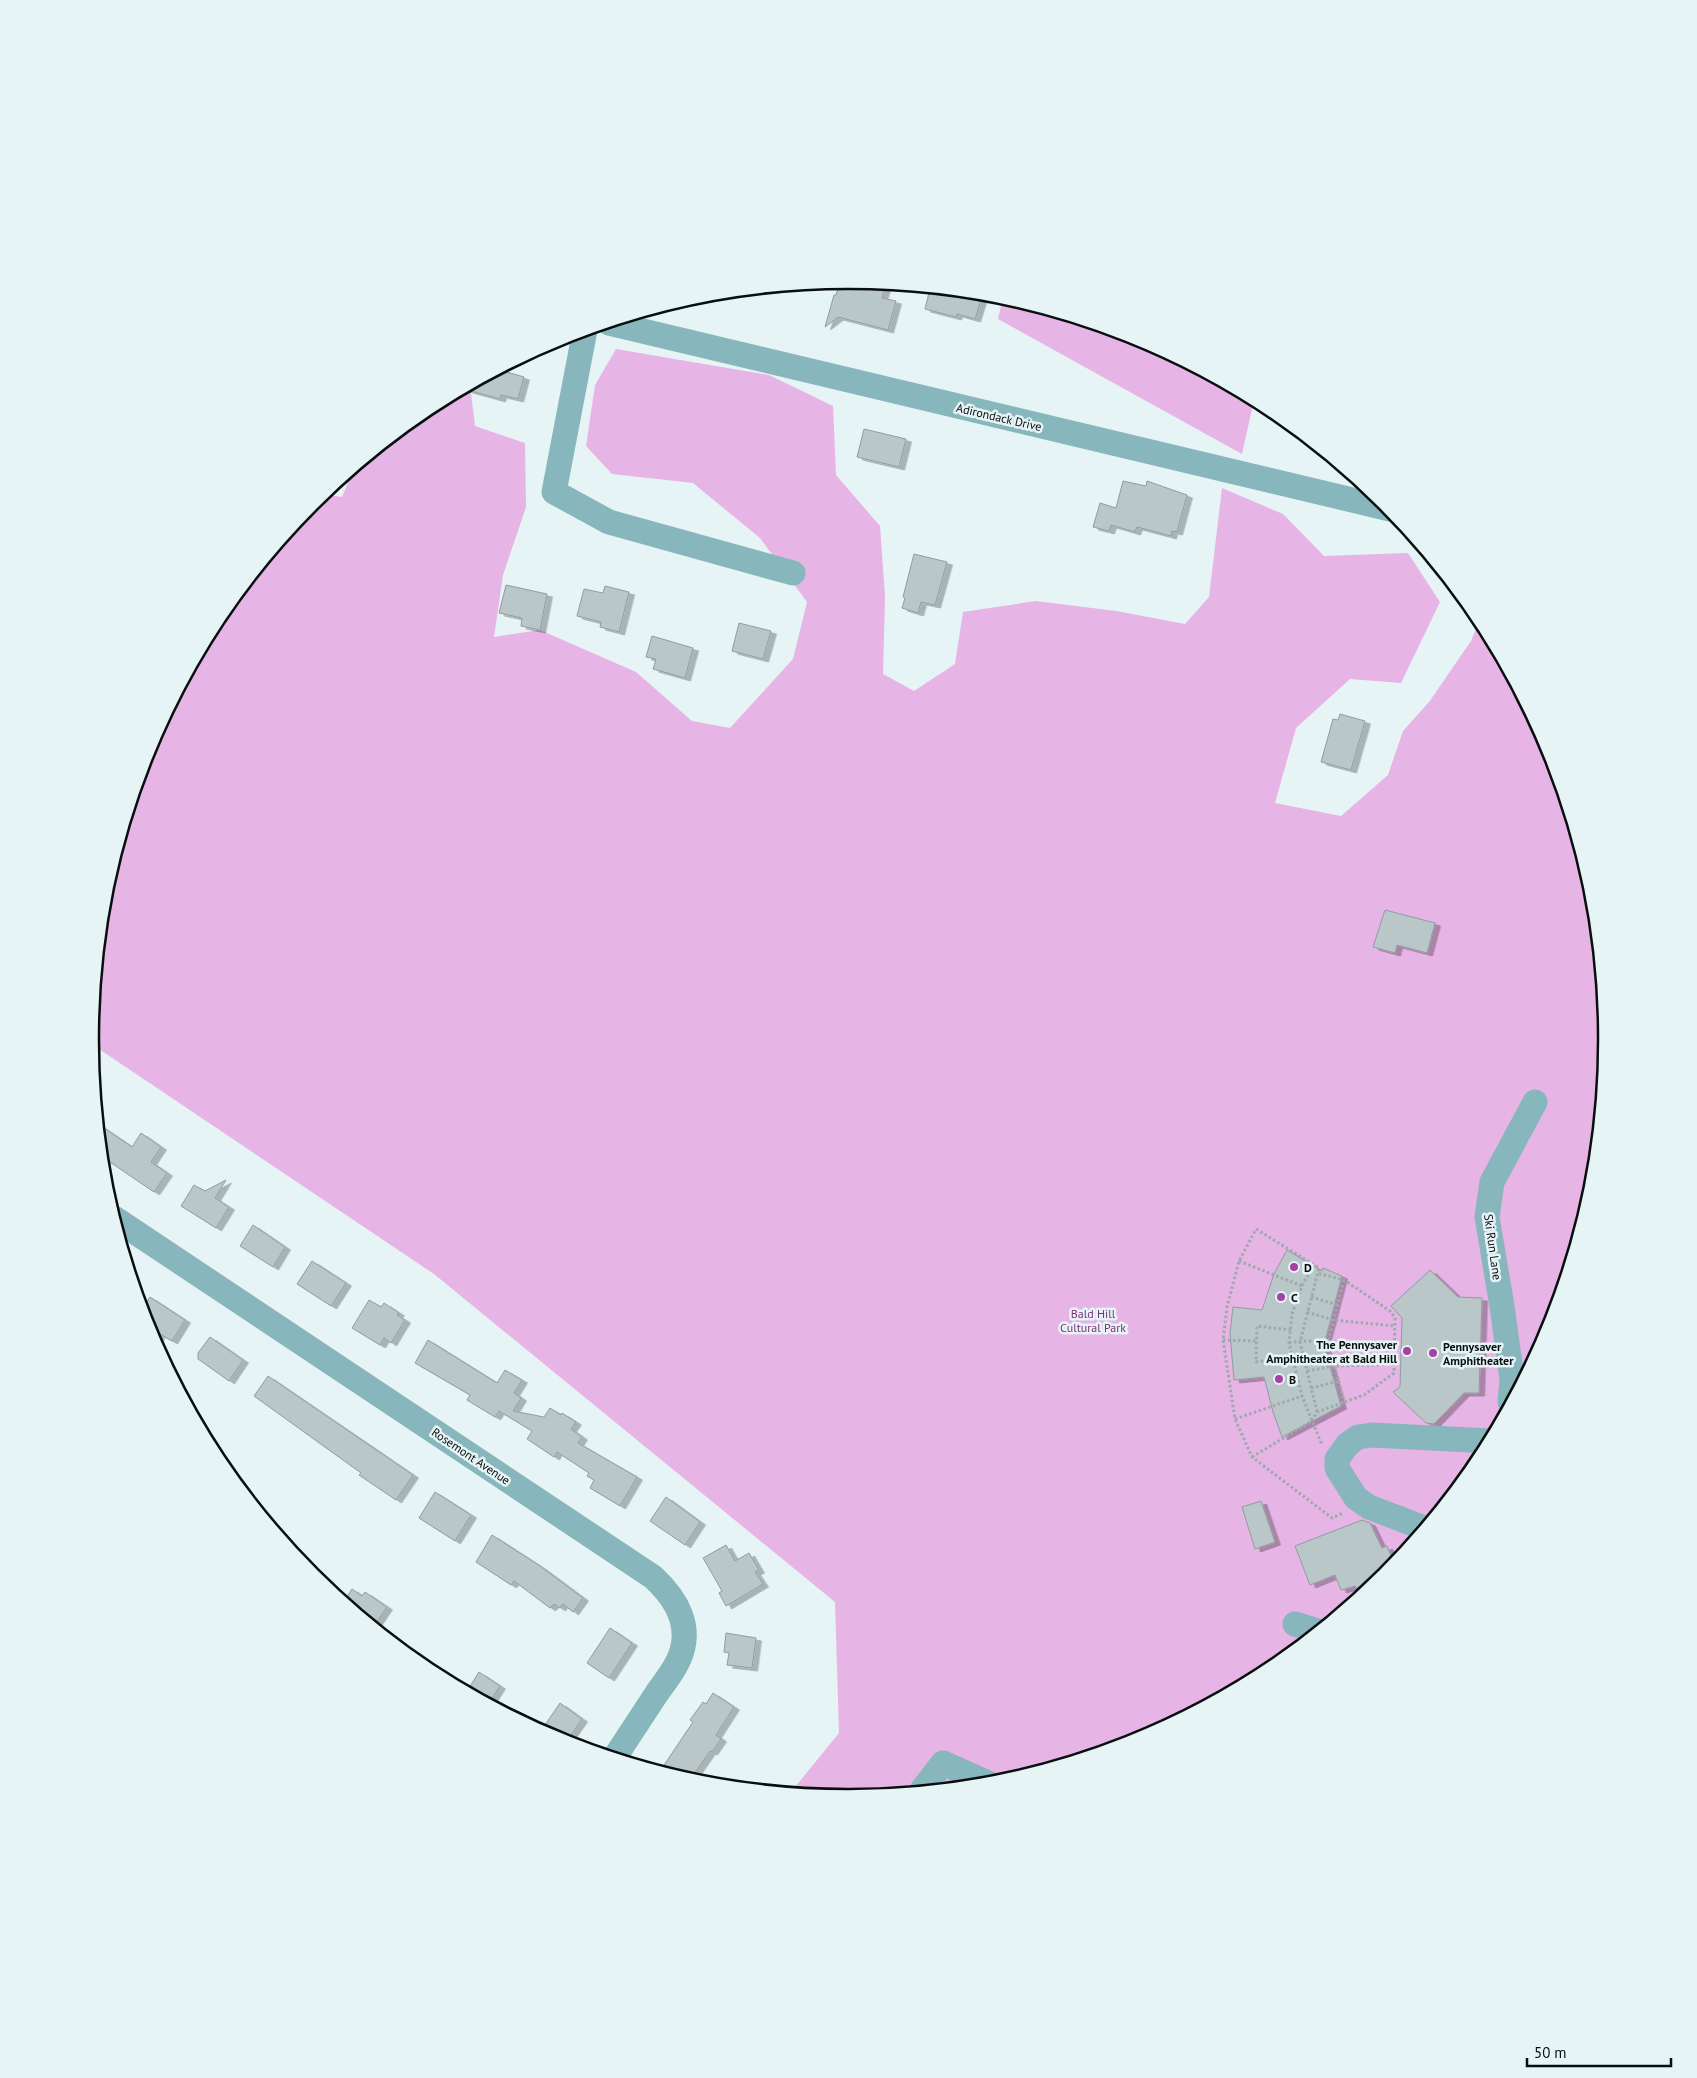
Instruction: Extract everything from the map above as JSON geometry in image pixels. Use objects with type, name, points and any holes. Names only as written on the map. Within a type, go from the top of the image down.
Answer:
[{"type":"street","name":"Adirondack Drive","points":[[619,326],[1375,505]]},
{"type":"street","points":[[583,338],[554,492],[609,522],[793,573]]},
{"type":"street","name":"Ski Run Lane","points":[[1511,1390],[1512,1379],[1502,1306],[1487,1217],[1492,1182],[1535,1102]]},
{"type":"street","name":"Rosemont Avenue","points":[[122,1223],[653,1577],[667,1589],[675,1600],[684,1622],[685,1642],[678,1661],[618,1752]]},
{"type":"street","points":[[1418,1526],[1369,1507],[1356,1498],[1337,1468],[1337,1459],[1348,1444],[1358,1437],[1372,1435],[1482,1441]]},
{"type":"street","points":[[927,1784],[943,1763],[975,1777]]},
{"type":"path","points":[[1252,1456],[1312,1422],[1317,1412],[1300,1342],[1319,1268],[1256,1229],[1239,1261],[1227,1307],[1223,1340],[1235,1418],[1252,1456],[1332,1518],[1348,1511]]},
{"type":"path","points":[[1239,1261],[1302,1286]]},
{"type":"path","points":[[1313,1266],[1302,1286],[1292,1314],[1289,1343],[1302,1396],[1322,1448]]},
{"type":"path","points":[[1317,1273],[1344,1280],[1390,1311],[1395,1318],[1394,1373],[1364,1395],[1345,1404],[1317,1412]]},
{"type":"path","points":[[1344,1280],[1328,1342],[1345,1404]]},
{"type":"path","points":[[1311,1297],[1338,1304]]},
{"type":"path","points":[[1307,1312],[1334,1320],[1395,1326]]},
{"type":"path","points":[[1290,1330],[1257,1326],[1256,1362],[1292,1356]]},
{"type":"path","points":[[1223,1340],[1256,1341]]},
{"type":"path","points":[[1289,1343],[1395,1344]]},
{"type":"path","points":[[1307,1371],[1334,1366],[1376,1366],[1394,1363]]},
{"type":"path","points":[[1311,1388],[1339,1381]]},
{"type":"path","points":[[1235,1418],[1302,1396]]},
{"type":"green space","points":[[1001,305],[1043,315],[1089,329],[1135,346],[1223,390],[1252,408],[1242,454],[998,319]]},
{"type":"green space","name":"Bald Hill Cultural Park","points":[[616,349],[769,375],[833,406],[836,475],[880,526],[885,596],[883,674],[914,691],[955,664],[963,612],[1036,601],[1116,611],[1185,624],[1209,597],[1222,488],[1283,514],[1324,556],[1408,553],[1440,602],[1401,683],[1350,679],[1296,728],[1275,803],[1341,816],[1388,775],[1403,731],[1429,702],[1471,641],[1476,629],[1521,707],[1541,752],[1573,845],[1584,893],[1592,941],[1597,990],[1598,1039],[1597,1088],[1592,1137],[1584,1185],[1573,1233],[1541,1326],[1521,1371],[1498,1414],[1472,1456],[1412,1533],[1379,1569],[1343,1603],[1305,1634],[1265,1662],[1223,1688],[1135,1732],[1043,1763],[995,1774],[946,1782],[898,1787],[848,1789],[795,1787],[839,1733],[835,1602],[434,1274],[99,1049],[100,990],[105,941],[124,845],[156,752],[176,707],[199,664],[225,622],[254,583],[318,509],[332,495],[342,497],[349,479],[392,444],[471,392],[475,426],[525,443],[526,507],[503,575],[494,637],[540,630],[636,672],[692,721],[730,728],[793,659],[807,602],[760,538],[693,483],[612,474],[586,446],[595,385]]},
{"type":"building","points":[[838,289],[884,290],[882,298],[896,301],[888,330],[838,317],[825,327],[834,295],[836,295]]},
{"type":"building","points":[[929,294],[981,302],[975,319],[957,314],[956,317],[925,309]]},
{"type":"building","points":[[507,372],[524,377],[518,399],[501,395],[500,399],[472,391]]},
{"type":"building","points":[[864,429],[906,439],[899,467],[857,457]]},
{"type":"building","points":[[1123,481],[1146,486],[1147,481],[1187,495],[1177,532],[1172,531],[1171,536],[1137,527],[1135,532],[1111,525],[1109,531],[1093,527],[1100,503],[1116,508]]},
{"type":"building","points":[[914,554],[947,562],[935,605],[921,602],[918,613],[902,608]]},
{"type":"building","points":[[506,585],[547,594],[540,630],[521,626],[522,618],[499,613]]},
{"type":"building","points":[[605,586],[629,592],[619,632],[600,627],[601,622],[577,616],[584,589],[603,593]]},
{"type":"building","points":[[739,623],[771,631],[763,659],[732,651]]},
{"type":"building","points":[[652,636],[693,648],[685,678],[653,669],[656,659],[646,657]]},
{"type":"building","points":[[1340,714],[1365,721],[1351,770],[1321,762],[1333,719],[1338,720]]},
{"type":"building","points":[[1385,910],[1435,923],[1427,953],[1397,945],[1395,953],[1373,947]]},
{"type":"building","points":[[104,1128],[132,1147],[141,1133],[161,1147],[151,1162],[167,1173],[154,1192],[109,1161]]},
{"type":"building","points":[[226,1180],[215,1198],[229,1207],[216,1228],[181,1206],[194,1185],[205,1191]]},
{"type":"building","points":[[253,1225],[285,1247],[273,1267],[240,1246]]},
{"type":"building","points":[[1287,1250],[1322,1271],[1323,1268],[1342,1276],[1324,1345],[1341,1406],[1282,1437],[1264,1377],[1234,1380],[1230,1333],[1233,1307],[1262,1310],[1274,1274]]},
{"type":"building","points":[[312,1261],[346,1283],[331,1306],[297,1284]]},
{"type":"building","name":"Pennysaver Amphitheater","points":[[1430,1270],[1458,1297],[1482,1298],[1479,1393],[1464,1393],[1434,1424],[1426,1423],[1393,1392],[1400,1387],[1402,1318],[1391,1306]]},
{"type":"building","points":[[150,1297],[185,1320],[172,1341],[160,1334],[147,1302]]},
{"type":"building","points":[[369,1300],[381,1307],[384,1303],[399,1313],[397,1315],[405,1320],[391,1343],[384,1338],[380,1345],[352,1328]]},
{"type":"building","points":[[210,1337],[243,1360],[229,1381],[198,1359],[198,1353]]},
{"type":"building","points":[[428,1340],[497,1383],[505,1370],[522,1380],[514,1393],[521,1398],[513,1411],[544,1417],[550,1408],[576,1422],[571,1429],[582,1437],[578,1443],[637,1477],[620,1506],[590,1488],[594,1480],[587,1476],[589,1473],[557,1452],[554,1457],[527,1439],[532,1431],[499,1411],[495,1417],[467,1400],[470,1395],[415,1363]]},
{"type":"building","points":[[268,1376],[413,1475],[396,1500],[359,1475],[361,1473],[254,1396]]},
{"type":"building","points":[[435,1492],[471,1515],[455,1541],[419,1518]]},
{"type":"building","points":[[666,1497],[700,1522],[685,1545],[650,1521]]},
{"type":"building","points":[[1261,1501],[1275,1542],[1255,1549],[1242,1507]]},
{"type":"building","points":[[1362,1520],[1370,1523],[1382,1548],[1387,1546],[1391,1556],[1361,1586],[1341,1590],[1335,1575],[1310,1585],[1295,1546]]},
{"type":"building","points":[[492,1535],[540,1566],[583,1598],[573,1612],[563,1604],[560,1608],[554,1604],[550,1608],[514,1581],[511,1585],[476,1562]]},
{"type":"building","points":[[726,1545],[735,1561],[749,1553],[759,1570],[755,1572],[763,1584],[726,1606],[719,1593],[722,1591],[703,1558]]},
{"type":"building","points":[[352,1589],[362,1596],[365,1592],[387,1607],[377,1622],[347,1596]]},
{"type":"building","points":[[610,1628],[632,1643],[609,1678],[587,1663]]},
{"type":"building","points":[[726,1633],[756,1638],[752,1668],[727,1665],[729,1653],[724,1652]]},
{"type":"building","points":[[479,1672],[500,1686],[492,1698],[470,1686]]},
{"type":"building","points":[[713,1693],[734,1707],[716,1735],[721,1739],[695,1772],[664,1765],[693,1722],[690,1720],[703,1702],[706,1704]]},
{"type":"building","points":[[560,1703],[582,1719],[571,1735],[546,1724]]},
{"type":"place","name":"D","points":[[1294,1267]]},
{"type":"place","name":"C","points":[[1281,1297]]},
{"type":"place","name":"The Pennysaver Amphitheater at Bald Hill","points":[[1407,1351]]},
{"type":"place","name":"Pennysaver Amphitheater","points":[[1433,1353]]},
{"type":"place","name":"B","points":[[1279,1379]]}]
